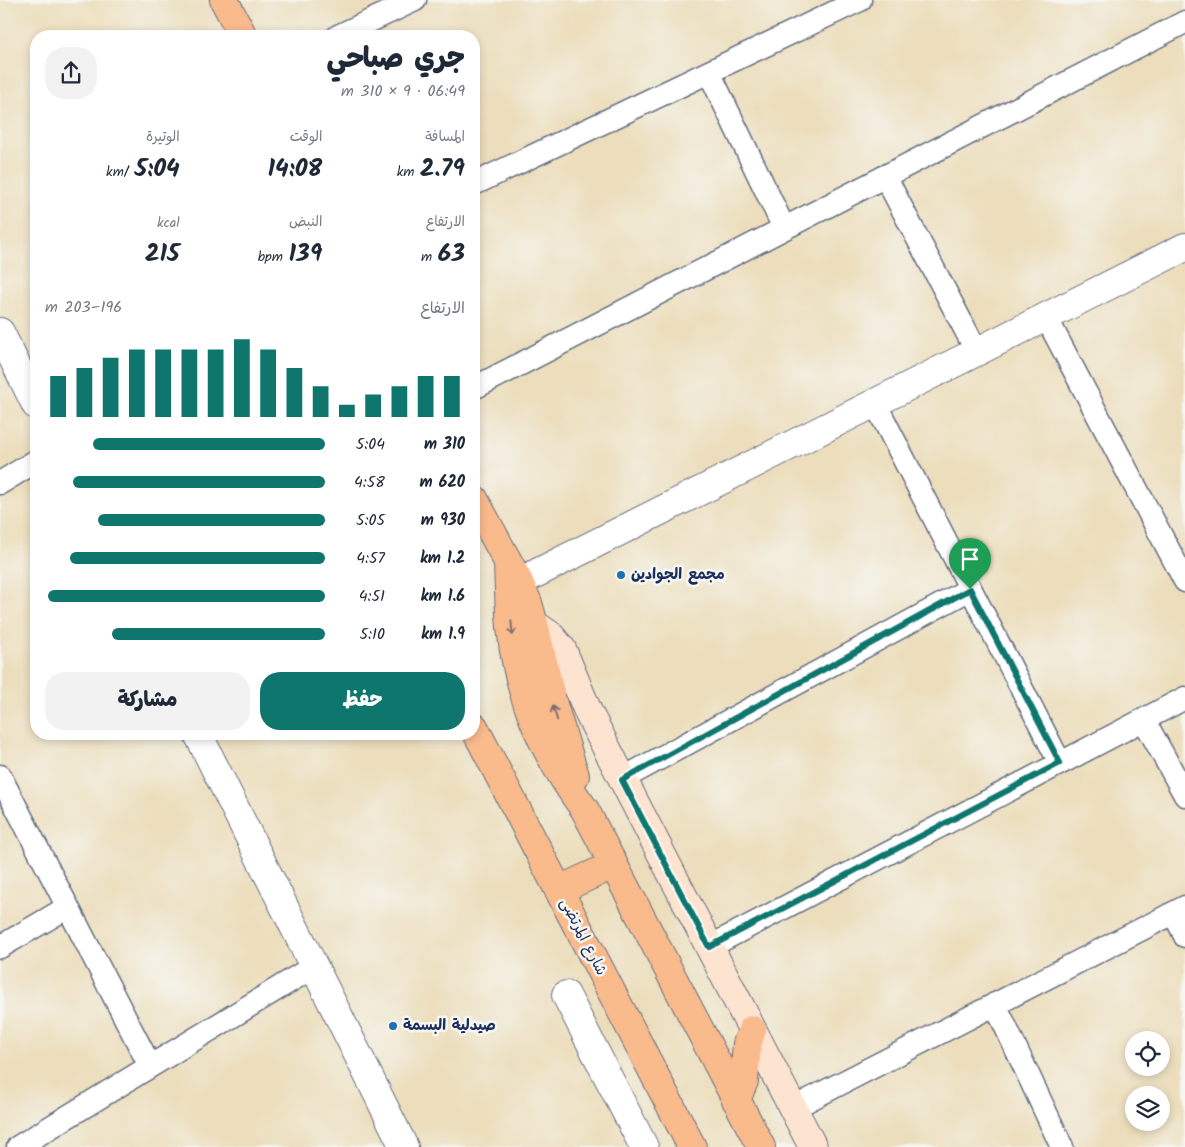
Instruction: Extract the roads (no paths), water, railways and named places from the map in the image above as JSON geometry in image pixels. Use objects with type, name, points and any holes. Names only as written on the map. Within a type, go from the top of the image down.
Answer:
[{"type":"main road","points":[[224,0],[240,30]]},
{"type":"main road","points":[[480,510],[514,572],[534,624],[552,701],[555,746],[570,789],[585,810],[761,1147]]},
{"type":"main road","points":[[514,572],[511,628],[515,656],[530,710],[555,746]]},
{"type":"main road","points":[[534,624],[550,634],[562,649],[589,714],[622,780],[813,1147]]},
{"type":"main road","name":"شارع المرتضى","points":[[480,739],[692,1147]]},
{"type":"main road","points":[[559,890],[613,865]]},
{"type":"main road","points":[[736,1100],[744,1081],[747,1044],[752,1030]]},
{"type":"street","points":[[351,30],[415,0]]},
{"type":"street","points":[[480,181],[860,0]]},
{"type":"street","points":[[480,385],[1185,22]]},
{"type":"street","points":[[709,72],[784,228]]},
{"type":"street","points":[[886,176],[977,352]]},
{"type":"street","points":[[514,572],[875,403],[1185,247]]},
{"type":"street","points":[[1046,317],[1185,582]]},
{"type":"street","points":[[0,332],[30,393]]},
{"type":"street","points":[[875,403],[1060,763]]},
{"type":"street","points":[[0,483],[30,465]]},
{"type":"street","points":[[622,780],[970,589]]},
{"type":"street","points":[[709,947],[1185,698]]},
{"type":"street","points":[[1144,720],[1185,795]]},
{"type":"street","points":[[201,740],[313,967],[397,1145]]},
{"type":"street","points":[[0,776],[150,1066]]},
{"type":"street","points":[[0,947],[68,907]]},
{"type":"street","points":[[793,1108],[1179,910],[1185,936]]},
{"type":"street","points":[[18,1147],[313,967]]},
{"type":"street","points":[[566,996],[644,1147]]},
{"type":"street","points":[[995,1004],[1062,1147]]},
{"type":"place","name":"مجمع الجوادين","points":[[621,575]]},
{"type":"place","name":"صيدلية البسمة","points":[[393,1026]]}]
